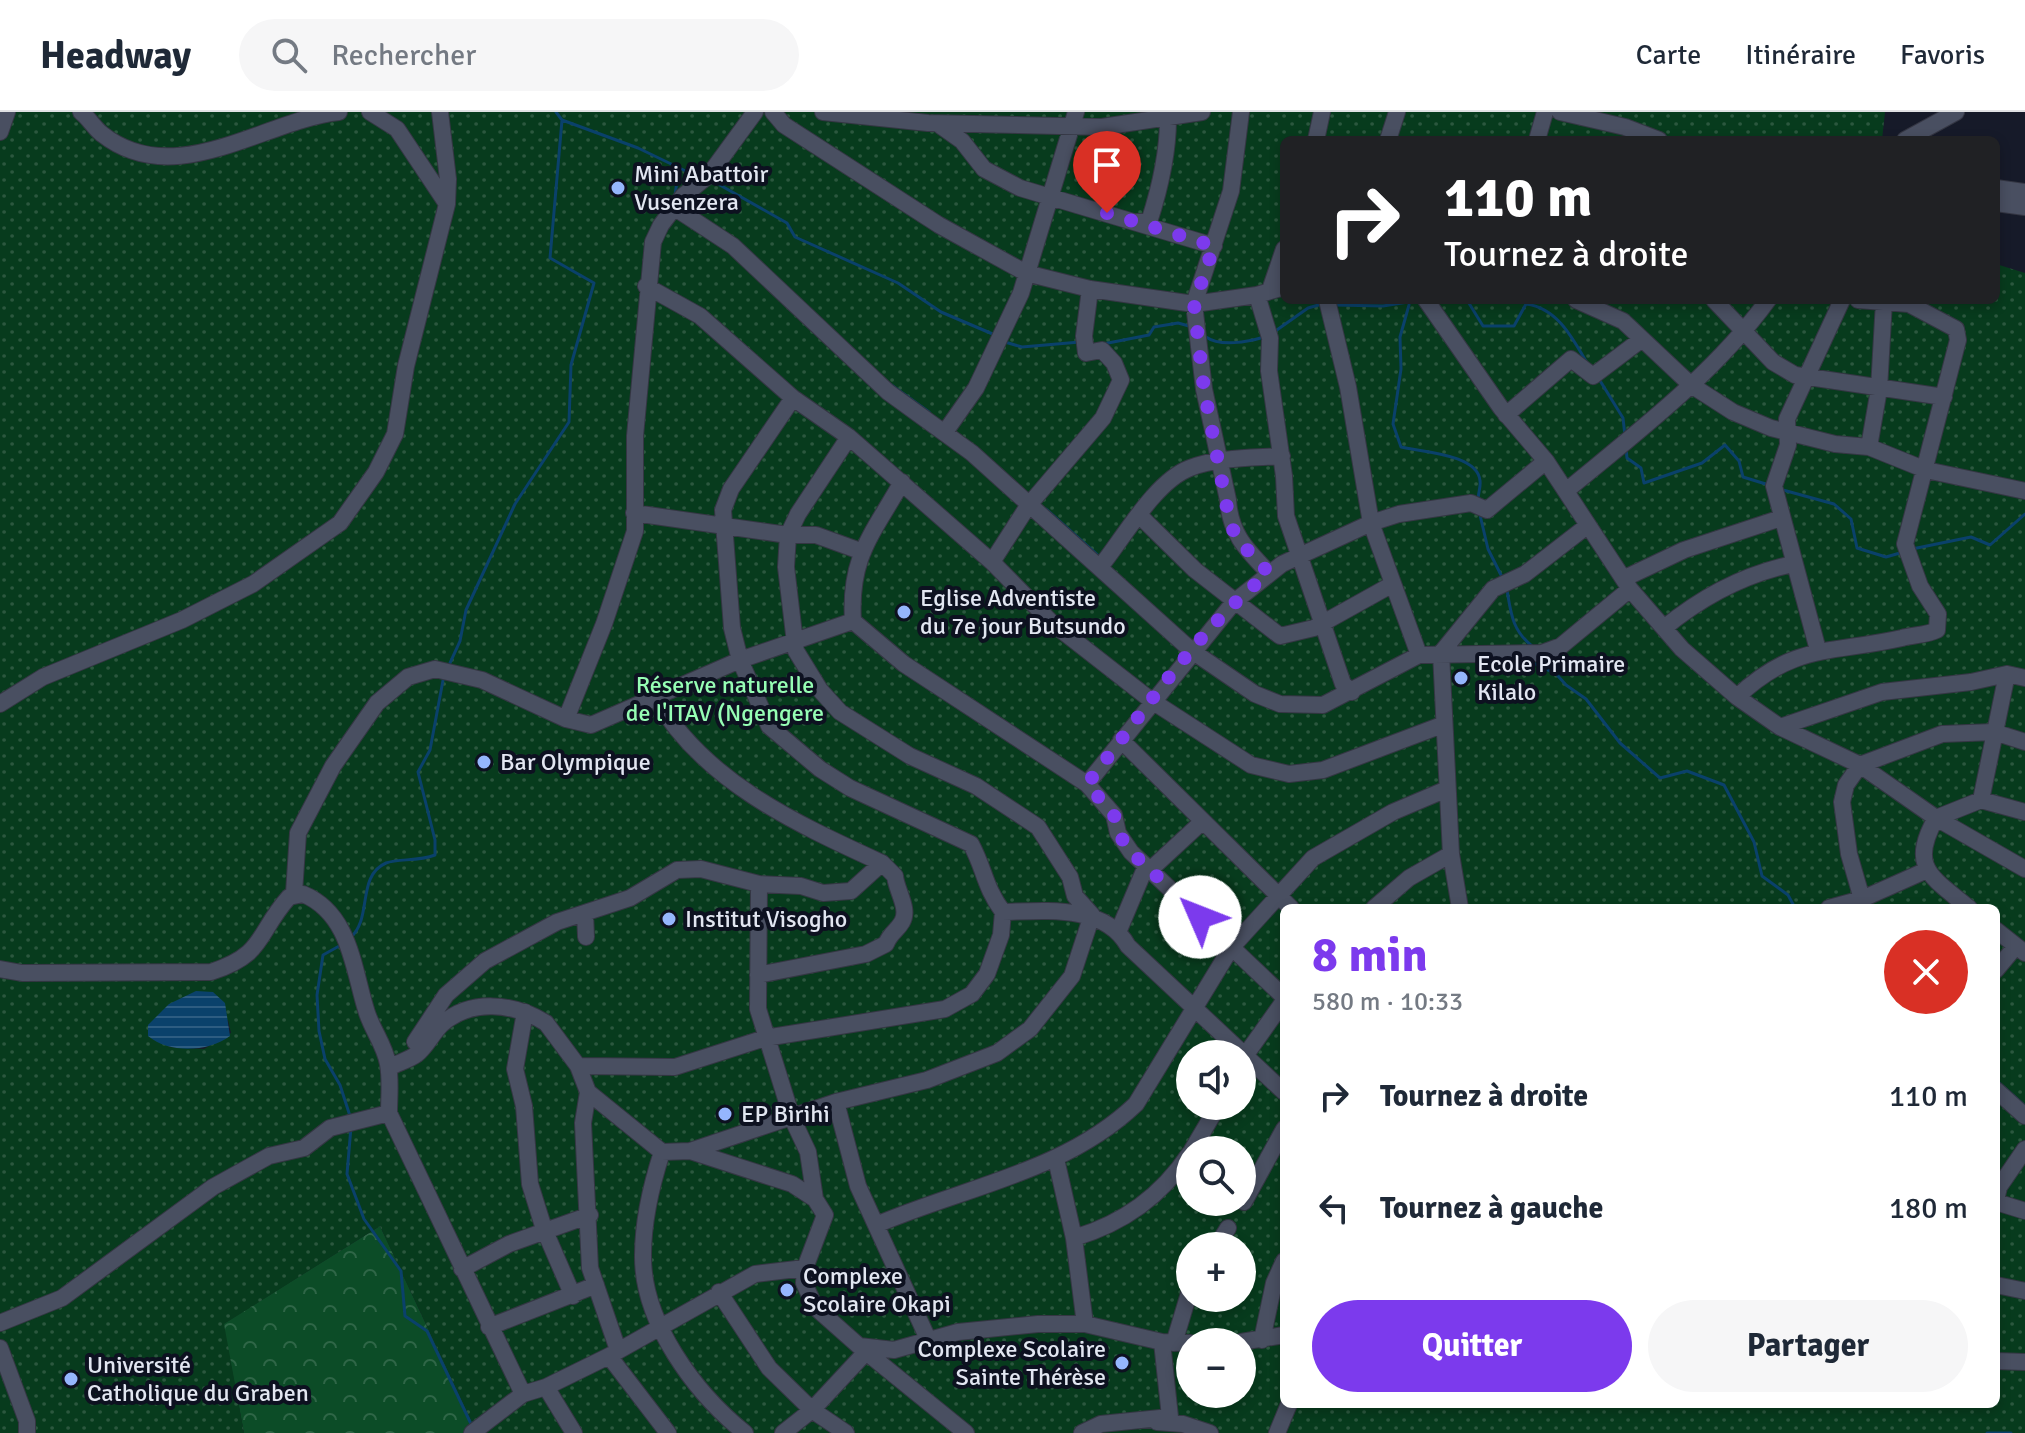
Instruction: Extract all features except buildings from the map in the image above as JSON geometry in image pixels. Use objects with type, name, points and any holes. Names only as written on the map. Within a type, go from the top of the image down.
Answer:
[{"type":"street","points":[[0,132],[7,112]]},
{"type":"street","points":[[81,112],[105,137],[153,156],[167,157],[213,150],[249,140],[309,116],[339,112]]},
{"type":"street","points":[[370,112],[397,129],[447,204]]},
{"type":"street","points":[[0,690],[43,677],[182,620],[294,559],[340,523],[376,472],[395,434],[406,366],[447,204],[448,179],[440,112]]},
{"type":"street","points":[[566,719],[632,544],[635,436],[646,286],[653,242],[661,225],[679,202],[704,179],[755,112]]},
{"type":"street","points":[[773,112],[784,125],[939,225],[1026,273],[1090,289],[1194,304],[1271,291]]},
{"type":"street","points":[[823,112],[928,123],[1075,119],[1102,127],[1202,112]]},
{"type":"street","points":[[1241,112],[1231,191],[1194,304],[1229,518],[1236,538],[1269,573]]},
{"type":"street","points":[[1317,136],[1322,112]]},
{"type":"street","points":[[1389,136],[1397,112]]},
{"type":"street","points":[[1538,136],[1545,112]]},
{"type":"street","points":[[1560,112],[1625,127],[1649,136]]},
{"type":"street","points":[[1912,136],[1956,112]]},
{"type":"street","points":[[945,432],[995,354],[1007,328],[1075,119]]},
{"type":"street","points":[[1136,222],[1149,222],[1155,204],[1168,147],[1168,119]]},
{"type":"street","points":[[928,123],[949,130],[984,169],[1020,188],[1049,194],[1214,246]]},
{"type":"street","points":[[2000,189],[2025,192]]},
{"type":"street","points":[[679,202],[733,246],[888,392],[945,432],[1028,506],[1103,563],[1195,647],[1255,694],[1280,704],[1323,705],[1347,688],[1433,652],[1540,653],[1561,646],[1628,584],[1684,550],[1781,518]]},
{"type":"street","points":[[2000,204],[2025,207]]},
{"type":"street","points":[[1280,262],[1271,291],[1269,371],[1282,456],[1286,516],[1297,557],[1347,688]]},
{"type":"street","points":[[646,286],[700,316],[793,398],[849,437],[992,562],[1052,623],[1152,701],[1251,765],[1289,774],[1323,770],[1442,725]]},
{"type":"street","points":[[992,562],[1028,506],[1103,418],[1121,380],[1114,363],[1102,350],[1086,353],[1084,340],[1090,289]]},
{"type":"street","points":[[1327,304],[1348,387],[1371,523],[1393,584],[1433,652],[1442,725],[1451,854],[1459,904]]},
{"type":"street","points":[[1428,304],[1506,415],[1546,461],[1628,584],[1682,649],[1737,697],[1780,727],[1860,765],[1936,818],[2025,869]]},
{"type":"street","points":[[1585,304],[1623,321],[1691,385],[1733,412],[1789,433],[1869,447],[1926,470],[2025,491]]},
{"type":"street","points":[[1717,304],[1773,362],[1807,377],[1944,397]]},
{"type":"street","points":[[1566,491],[1645,429],[1743,334],[1765,304]]},
{"type":"street","points":[[1818,650],[1774,486],[1789,433],[1787,419],[1840,304]]},
{"type":"street","points":[[1869,447],[1879,389],[1884,304]]},
{"type":"street","points":[[1737,697],[1771,669],[1818,650],[1858,648],[1937,630],[1938,614],[1920,586],[1908,551],[1958,340],[1956,329],[1909,304]]},
{"type":"street","points":[[1506,415],[1571,359],[1596,375],[1642,339]]},
{"type":"street","points":[[578,1066],[675,1067],[765,1038],[945,1009],[972,994],[987,974],[1001,935],[1003,912],[987,889],[980,862],[971,844],[850,788],[820,769],[769,726],[740,660],[732,628],[723,510],[731,489],[793,398]]},
{"type":"street","points":[[849,437],[798,514],[788,535],[786,567],[793,642],[813,680],[840,712],[910,756],[976,786],[1038,827],[1070,877],[1075,896],[1092,915],[1119,930],[1128,946],[1226,1040]]},
{"type":"street","points":[[1103,563],[1140,516],[1182,471],[1219,461],[1282,456]]},
{"type":"street","points":[[1087,784],[1195,647],[1234,602],[1269,573],[1371,523],[1399,514],[1479,506],[1546,461]]},
{"type":"street","points":[[902,482],[853,576],[853,621],[904,664],[1087,784],[1114,815],[1118,833],[1148,868],[1280,995]]},
{"type":"street","points":[[634,513],[788,535],[816,535],[863,552]]},
{"type":"street","points":[[1140,516],[1234,602],[1280,636],[1321,624],[1393,584]]},
{"type":"street","points":[[1433,652],[1504,582],[1525,574],[1587,526]]},
{"type":"street","points":[[1664,628],[1707,596],[1762,571],[1793,564]]},
{"type":"street","points":[[0,969],[22,973],[211,972],[254,951],[279,907],[294,893],[298,833],[333,766],[385,694],[408,677],[435,669],[482,680],[566,719],[600,724],[654,695],[740,660],[853,621]]},
{"type":"street","points":[[1780,727],[1882,692],[1971,682],[2007,674],[2025,678]]},
{"type":"street","points":[[1981,800],[2007,674]]},
{"type":"street","points":[[0,704],[43,677]]},
{"type":"street","points":[[654,695],[666,717],[704,757],[776,812],[882,863],[895,876],[896,892],[903,901],[905,913],[886,944],[866,954],[849,954],[758,975]]},
{"type":"street","points":[[1862,899],[1849,854],[1842,802],[1846,785],[1860,765],[1942,734],[1994,732],[2025,742]]},
{"type":"street","points":[[1121,740],[1286,904]]},
{"type":"street","points":[[876,1225],[926,1203],[1056,1159],[1101,1135],[1136,1104],[1191,1008],[1231,948],[1313,858],[1393,812],[1447,789]]},
{"type":"street","points":[[1965,904],[1927,870],[1921,857],[1923,843],[1936,818],[1981,800],[2025,812]]},
{"type":"street","points":[[1119,930],[1148,868],[1203,821]]},
{"type":"street","points":[[1379,904],[1409,878],[1451,854]]},
{"type":"street","points":[[523,1394],[389,1113],[396,1064],[436,1008],[460,981],[528,935],[630,898],[677,870],[701,869],[759,884],[801,886],[823,893],[851,891],[882,863]]},
{"type":"street","points":[[1844,904],[1927,870]]},
{"type":"street","points":[[759,884],[758,1009],[792,1118],[808,1152],[815,1199],[825,1215],[805,1268],[804,1283],[815,1307],[966,1433]]},
{"type":"street","points":[[294,893],[323,905],[347,941],[366,1010],[384,1049],[396,1064]]},
{"type":"street","points":[[1003,912],[1092,915]]},
{"type":"street","points":[[585,913],[586,937]]},
{"type":"street","points":[[396,1064],[419,1053],[430,1037],[458,1012],[476,1005],[525,1012],[546,1023],[578,1066],[588,1092],[662,1152],[690,1151],[836,1102],[927,1080],[986,1058],[1017,1041],[1072,976],[1092,915]]},
{"type":"street","points":[[2000,933],[2020,950],[2000,967]]},
{"type":"street","points":[[1256,1040],[1280,1005]]},
{"type":"street","points":[[525,1012],[515,1069],[524,1106],[530,1184],[544,1229],[573,1296]]},
{"type":"street","points":[[1256,1068],[1280,1088]]},
{"type":"street","points":[[588,1092],[583,1123],[590,1215],[590,1268],[614,1353],[668,1433]]},
{"type":"street","points":[[2000,1094],[2025,1116]]},
{"type":"street","points":[[836,1102],[858,1186],[928,1339]]},
{"type":"street","points":[[0,1323],[62,1298],[213,1187],[250,1166],[269,1156],[304,1148],[330,1128],[389,1113]]},
{"type":"street","points":[[1256,1180],[1280,1136]]},
{"type":"street","points":[[2000,1186],[2025,1149]]},
{"type":"street","points":[[690,1151],[792,1184],[815,1199]]},
{"type":"street","points":[[662,1152],[649,1193],[643,1256],[649,1294],[662,1327],[690,1377],[726,1418],[745,1433]]},
{"type":"street","points":[[1056,1159],[1074,1238],[1085,1324]]},
{"type":"street","points":[[1074,1238],[1120,1222],[1137,1211],[1176,1168]]},
{"type":"street","points":[[2000,1202],[2025,1211]]},
{"type":"street","points":[[462,1269],[544,1229],[590,1215]]},
{"type":"street","points":[[1226,1232],[1228,1228]]},
{"type":"street","points":[[474,1432],[523,1394],[546,1387],[614,1353],[755,1274],[805,1268]]},
{"type":"street","points":[[1262,1340],[1274,1283],[1280,1270]]},
{"type":"street","points":[[489,1327],[596,1285]]},
{"type":"street","points":[[2000,1286],[2025,1291]]},
{"type":"street","points":[[719,1292],[769,1368],[812,1410],[846,1433]]},
{"type":"street","points":[[1082,1433],[1101,1424],[1170,1417],[1175,1342],[1184,1312]]},
{"type":"street","points":[[863,1349],[894,1350],[928,1339],[1006,1325],[1085,1324],[1175,1342]]},
{"type":"street","points":[[1256,1341],[1280,1336]]},
{"type":"street","points":[[0,1348],[27,1421],[27,1433]]},
{"type":"street","points":[[783,1433],[812,1410],[863,1349]]},
{"type":"street","points":[[2000,1361],[2025,1362]]},
{"type":"street","points":[[546,1387],[574,1433]]},
{"type":"street","points":[[1277,1433],[1287,1408]]},
{"type":"street","points":[[1124,1421],[1210,1433]]},
{"type":"green space","name":"Réserve naturelle de l'ITAV (Ngengere","points":[[0,112],[1885,112],[1882,136],[1280,136],[1280,304],[2000,304],[2000,265],[2025,273],[2025,1433],[477,1433],[380,1226],[224,1324],[244,1433],[0,1433]],"holes":[[[228,1020],[231,1033],[204,1049],[168,1047]]]},
{"type":"green space","points":[[380,1226],[477,1433],[244,1433],[223,1324]]},
{"type":"water","points":[[196,991],[213,992],[225,1003],[230,1036],[211,1045],[189,1049],[167,1046],[148,1036],[148,1025],[169,1004]]},
{"type":"waterway","points":[[556,112],[562,120],[638,148],[696,176]]},
{"type":"waterway","points":[[449,665],[460,641],[466,610],[515,504],[569,422],[571,365],[594,283],[550,258],[562,120]]},
{"type":"waterway","points":[[675,195],[679,168]]},
{"type":"waterway","points":[[711,180],[787,223],[795,237],[898,283],[941,312],[995,335]]},
{"type":"waterway","points":[[1274,332],[1308,308],[1322,304]]},
{"type":"waterway","points":[[1334,305],[1396,304]]},
{"type":"waterway","points":[[1469,304],[1483,326],[1514,326],[1526,304]]},
{"type":"waterway","points":[[1526,304],[1555,318],[1576,343],[1587,363]]},
{"type":"waterway","points":[[1409,305],[1400,337],[1401,369],[1393,424],[1401,447],[1447,456],[1470,465],[1480,481],[1478,500]]},
{"type":"waterway","points":[[1103,344],[1149,335],[1154,327],[1178,323],[1189,326]]},
{"type":"waterway","points":[[1206,337],[1226,343],[1264,337]]},
{"type":"waterway","points":[[1005,342],[1022,347],[1080,342]]},
{"type":"waterway","points":[[1599,379],[1623,418],[1625,436]]},
{"type":"waterway","points":[[890,384],[929,412]]},
{"type":"waterway","points":[[1626,448],[1627,458],[1641,468],[1644,483],[1702,463],[1725,445],[1739,461],[1743,477],[1769,485]]},
{"type":"waterway","points":[[1783,490],[1834,504],[1851,519],[1857,548],[1886,557],[1900,553]]},
{"type":"waterway","points":[[1046,509],[1100,557]]},
{"type":"waterway","points":[[1912,549],[1971,537],[1990,545],[2025,514]]},
{"type":"waterway","points":[[1480,515],[1488,549],[1503,579]]},
{"type":"waterway","points":[[1507,590],[1516,627],[1532,646]]},
{"type":"waterway","points":[[1542,658],[1566,685],[1586,699],[1620,743],[1660,778],[1687,771],[1724,785],[1754,842],[1762,876],[1788,895],[1793,904]]},
{"type":"waterway","points":[[1527,660],[1552,672]]},
{"type":"waterway","points":[[350,938],[361,920],[367,887],[377,869],[386,863],[435,855],[435,840],[418,772],[430,750],[444,675]]},
{"type":"waterway","points":[[341,945],[323,955],[317,995],[319,1031],[325,1059],[340,1085],[350,1116]]},
{"type":"waterway","points":[[2000,1084],[2023,1104]]},
{"type":"waterway","points":[[351,1127],[347,1174],[364,1219],[401,1271],[405,1316],[427,1331],[472,1426]]},
{"type":"waterway","points":[[1987,1433],[2011,1433]]},
{"type":"place","name":"Mini Abattoir Vusenzera","points":[[618,188]]},
{"type":"place","name":"Eglise Adventiste du 7e jour Butsundo","points":[[904,612]]},
{"type":"place","name":"Ecole Primaire Kilalo","points":[[1461,678]]},
{"type":"place","name":"Bar Olympique","points":[[484,762]]},
{"type":"place","name":"Institut Visogho","points":[[669,919]]},
{"type":"place","name":"EP Birihi","points":[[725,1114]]},
{"type":"place","name":"Complexe Scolaire Okapi","points":[[787,1290]]},
{"type":"place","name":"Complexe Scolaire Sainte Thérèse","points":[[1122,1363]]},
{"type":"place","name":"Université Catholique du Graben","points":[[71,1379]]},
{"type":"route","points":[[1107,213],[1214,246],[1194,304],[1204,389],[1228,500],[1229,518],[1236,538],[1269,573],[1234,602],[1087,784],[1114,815],[1118,833],[1131,852],[1200,917]]}]
